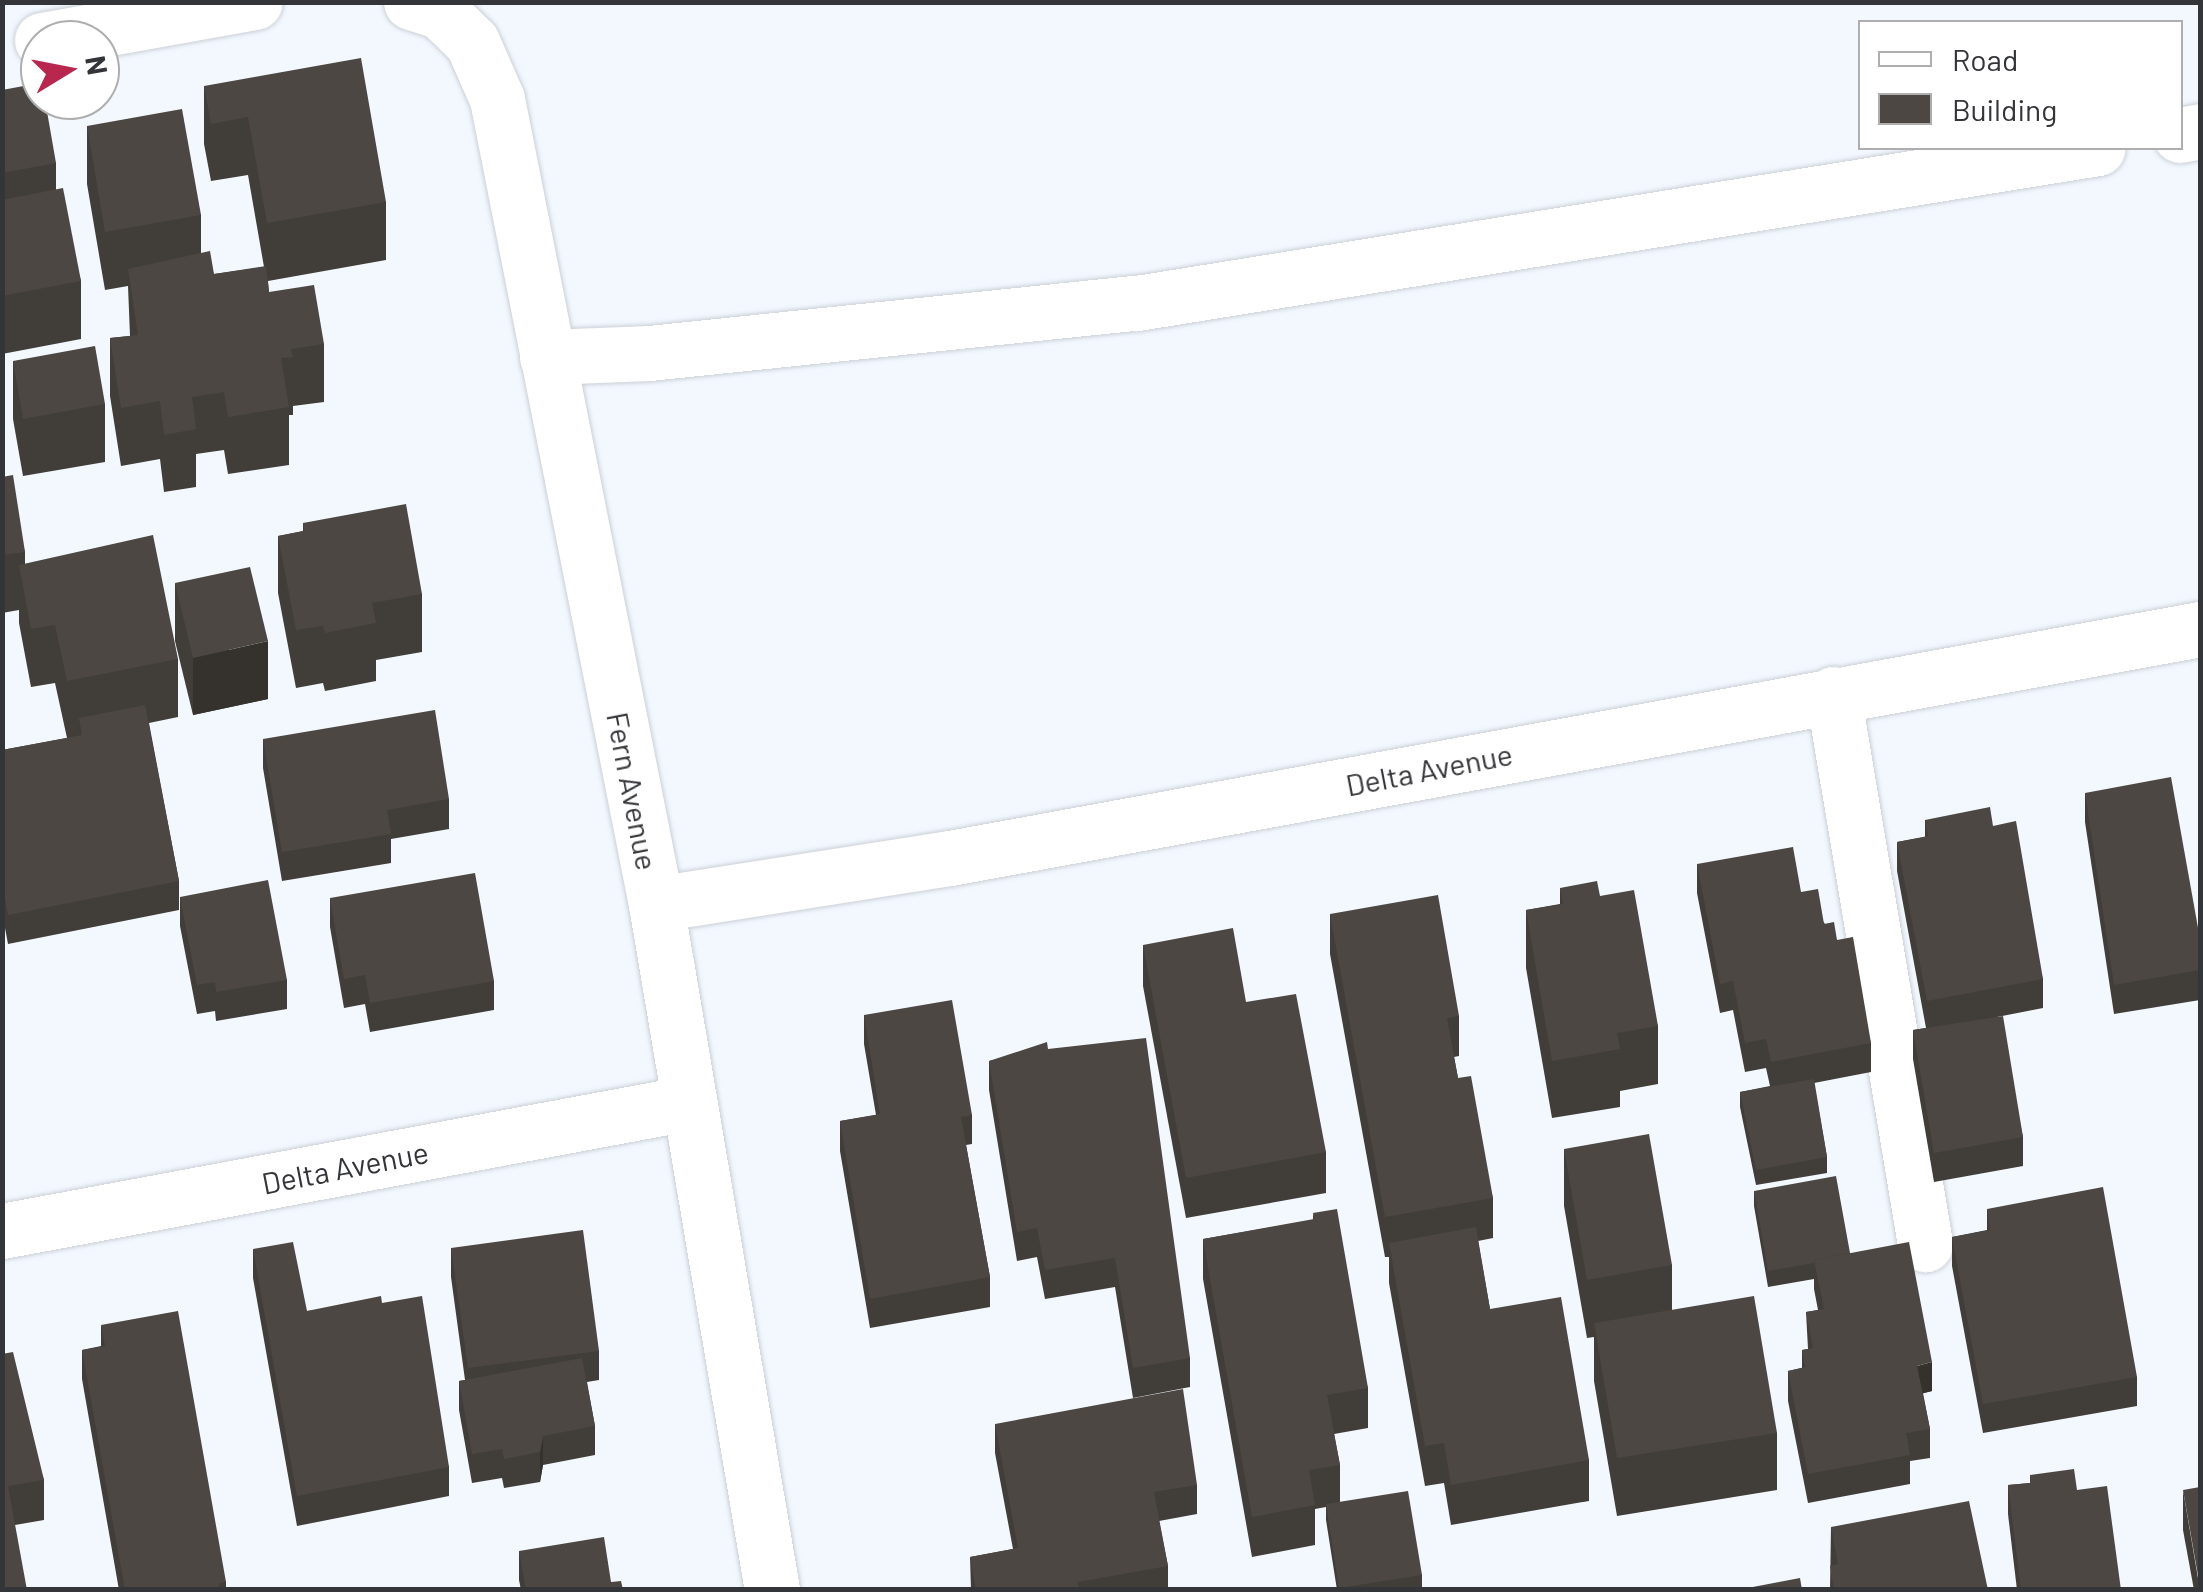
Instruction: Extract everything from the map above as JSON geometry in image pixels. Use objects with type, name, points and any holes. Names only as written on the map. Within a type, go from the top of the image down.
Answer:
[{"type":"street","points":[[120,26],[254,2]]},
{"type":"street","name":"Fern Avenue","points":[[426,7],[472,42],[498,99],[656,904],[772,1590]]},
{"type":"street","points":[[547,357],[649,354],[1137,303],[2086,150]]},
{"type":"street","name":"Delta Avenue","points":[[656,904],[950,858],[2200,629]]},
{"type":"street","points":[[1833,694],[1925,1244]]},
{"type":"street","name":"Delta Avenue","points":[[2,1231],[688,1103]]},
{"type":"building","points":[[361,58],[386,202],[267,223],[248,117],[211,124],[204,86]]},
{"type":"building","points":[[20,87],[20,120],[48,120],[56,163],[2,173],[2,90]]},
{"type":"building","points":[[182,109],[201,215],[105,232],[87,126]]},
{"type":"building","points":[[63,188],[81,281],[2,296],[2,200]]},
{"type":"building","points":[[210,251],[214,274],[266,266],[269,292],[314,285],[324,344],[291,349],[293,357],[281,358],[289,407],[228,417],[224,392],[192,397],[196,429],[164,435],[160,401],[121,408],[110,338],[138,335],[128,269]]},
{"type":"building","points":[[95,346],[105,404],[23,419],[13,361]]},
{"type":"building","points":[[13,475],[25,552],[2,555],[2,477]]},
{"type":"building","points":[[406,504],[422,594],[372,603],[376,623],[325,633],[323,626],[296,630],[278,536],[304,531],[303,523]]},
{"type":"building","points":[[153,535],[178,659],[67,681],[55,625],[31,629],[19,565]]},
{"type":"building","points":[[250,567],[268,641],[193,658],[175,583]]},
{"type":"building","points":[[145,705],[179,881],[8,915],[2,883],[2,750],[82,735],[79,718]]},
{"type":"building","points":[[435,710],[449,799],[387,810],[391,834],[282,852],[263,739]]},
{"type":"building","points":[[2171,777],[2200,939],[2200,970],[2114,985],[2085,793]]},
{"type":"building","points":[[1990,807],[1993,826],[2016,821],[2043,979],[1927,1001],[1897,842],[1928,836],[1925,820]]},
{"type":"building","points":[[1793,847],[1801,892],[1818,889],[1824,924],[1834,922],[1837,940],[1853,937],[1871,1043],[1771,1062],[1766,1039],[1745,1043],[1733,981],[1720,984],[1697,864]]},
{"type":"building","points":[[475,873],[494,981],[370,1003],[365,975],[344,979],[330,898]]},
{"type":"building","points":[[268,880],[287,980],[216,992],[215,982],[197,985],[180,897]]},
{"type":"building","points":[[1597,881],[1600,896],[1634,890],[1658,1026],[1617,1033],[1620,1049],[1552,1061],[1526,910],[1563,904],[1560,888]]},
{"type":"building","points":[[1438,895],[1459,1016],[1447,1018],[1458,1078],[1471,1076],[1493,1198],[1385,1217],[1330,914]]},
{"type":"building","points":[[1233,928],[1246,1002],[1296,994],[1326,1152],[1186,1178],[1143,945]]},
{"type":"building","points":[[952,1000],[972,1115],[961,1117],[990,1277],[870,1299],[840,1121],[880,1114],[864,1015]]},
{"type":"building","points":[[2003,1016],[2023,1137],[1934,1153],[1913,1030]]},
{"type":"building","points":[[1146,1038],[1190,1358],[1133,1368],[1115,1258],[1045,1270],[1037,1228],[1017,1232],[989,1061],[1047,1042],[1048,1049]]},
{"type":"building","points":[[1814,1079],[1827,1157],[1756,1170],[1740,1092]]},
{"type":"building","points":[[1649,1134],[1672,1265],[1587,1280],[1564,1149]]},
{"type":"building","points":[[1836,1176],[1850,1253],[1768,1271],[1754,1191]]},
{"type":"building","points":[[2103,1187],[2137,1377],[1983,1404],[1952,1237],[1990,1230],[1987,1209]]},
{"type":"building","points":[[1337,1209],[1368,1388],[1327,1395],[1340,1465],[1309,1470],[1315,1505],[1252,1517],[1203,1239],[1314,1219],[1313,1213]]},
{"type":"building","points":[[1476,1227],[1490,1309],[1561,1297],[1589,1460],[1451,1485],[1444,1443],[1425,1446],[1389,1243]]},
{"type":"building","points":[[583,1230],[599,1351],[468,1368],[451,1248]]},
{"type":"building","points":[[293,1242],[307,1311],[381,1296],[382,1303],[422,1296],[449,1467],[297,1496],[253,1249]]},
{"type":"building","points":[[1909,1242],[1932,1362],[1917,1366],[1930,1429],[1906,1433],[1910,1455],[1808,1474],[1788,1371],[1805,1367],[1802,1350],[1813,1348],[1806,1312],[1824,1309],[1814,1260]]},
{"type":"building","points":[[1754,1296],[1777,1433],[1617,1458],[1594,1323]]},
{"type":"building","points":[[178,1311],[226,1582],[219,1583],[220,1590],[125,1590],[82,1350],[105,1346],[101,1325]]},
{"type":"building","points":[[13,1352],[44,1480],[8,1486],[27,1590],[2,1590],[2,1354]]},
{"type":"building","points":[[582,1358],[595,1426],[543,1436],[540,1452],[504,1459],[502,1449],[472,1454],[459,1381]]},
{"type":"building","points":[[1183,1389],[1197,1485],[1154,1492],[1168,1566],[1078,1582],[1079,1590],[976,1590],[970,1557],[1018,1548],[995,1424]]},
{"type":"building","points":[[2074,1469],[2077,1490],[2107,1486],[2121,1590],[2021,1590],[2008,1485],[2030,1483],[2030,1475]]},
{"type":"building","points":[[2200,1487],[2200,1587],[2183,1490]]},
{"type":"building","points":[[1408,1491],[1422,1575],[1339,1588],[1326,1504]]},
{"type":"building","points":[[1969,1501],[1988,1590],[1834,1590],[1830,1566],[1838,1564],[1831,1527]]},
{"type":"building","points":[[604,1537],[611,1582],[621,1581],[623,1590],[526,1590],[519,1551]]},
{"type":"building","points":[[1800,1578],[1802,1590],[1737,1590]]}]
